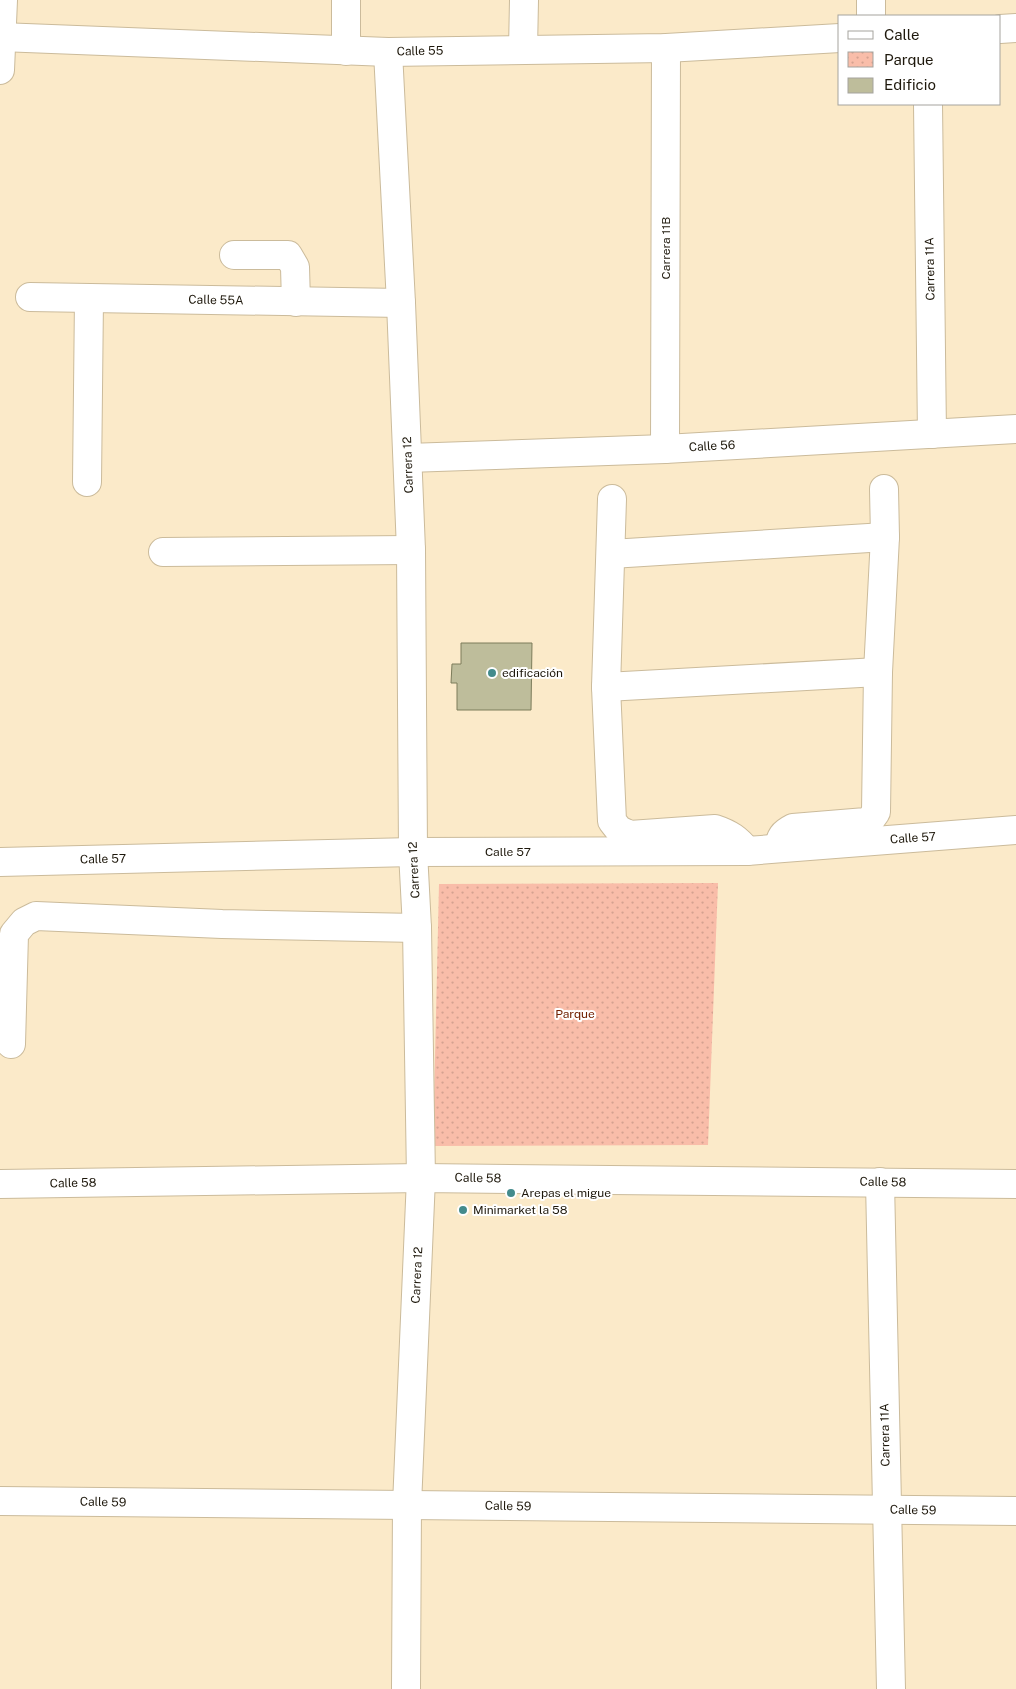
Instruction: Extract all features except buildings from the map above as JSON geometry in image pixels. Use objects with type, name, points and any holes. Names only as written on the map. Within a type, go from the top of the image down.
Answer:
[{"type":"street","points":[[0,70],[3,0]]},
{"type":"street","points":[[346,0],[346,51]]},
{"type":"street","points":[[523,50],[524,0]]},
{"type":"street","points":[[871,0],[871,15]]},
{"type":"street","points":[[1001,29],[1016,28]]},
{"type":"street","name":"Calle 55","points":[[1,37],[388,52],[666,48],[838,38]]},
{"type":"street","name":"Carrera 11B","points":[[665,449],[666,48]]},
{"type":"street","name":"Carrera 12","points":[[388,52],[411,550],[413,852],[417,928],[422,1178],[407,1505],[406,1689]]},
{"type":"street","name":"Carrera 11A","points":[[928,105],[932,434]]},
{"type":"street","points":[[234,256],[288,255],[295,267],[296,302]]},
{"type":"street","name":"Calle 55A","points":[[30,297],[401,303]]},
{"type":"street","points":[[87,482],[89,298]]},
{"type":"street","name":"Calle 56","points":[[408,458],[665,449],[1016,429]]},
{"type":"street","points":[[779,848],[784,832],[793,828],[866,822],[876,812],[884,489]]},
{"type":"street","points":[[612,498],[606,686],[612,821],[619,830],[630,835],[715,829],[728,833],[741,843],[747,851]]},
{"type":"street","points":[[611,554],[884,537]]},
{"type":"street","points":[[163,552],[411,550]]},
{"type":"street","points":[[606,686],[878,672]]},
{"type":"street","name":"Calle 57","points":[[0,862],[413,852],[747,851],[1016,830]]},
{"type":"street","points":[[11,1044],[14,934],[24,922],[36,916],[222,924],[417,928]]},
{"type":"street","name":"Calle 58","points":[[0,1184],[422,1178],[1016,1184]]},
{"type":"street","name":"Carrera 11A","points":[[880,1182],[890,1689]]},
{"type":"street","name":"Calle 59","points":[[0,1501],[1016,1511]]},
{"type":"green space","name":"Parque","points":[[718,883],[708,1145],[433,1146],[439,884]]},
{"type":"place","name":"edificación","points":[[492,673]]},
{"type":"place","name":"Arepas el migue","points":[[511,1193]]},
{"type":"place","name":"Minimarket la 58","points":[[463,1210]]}]
